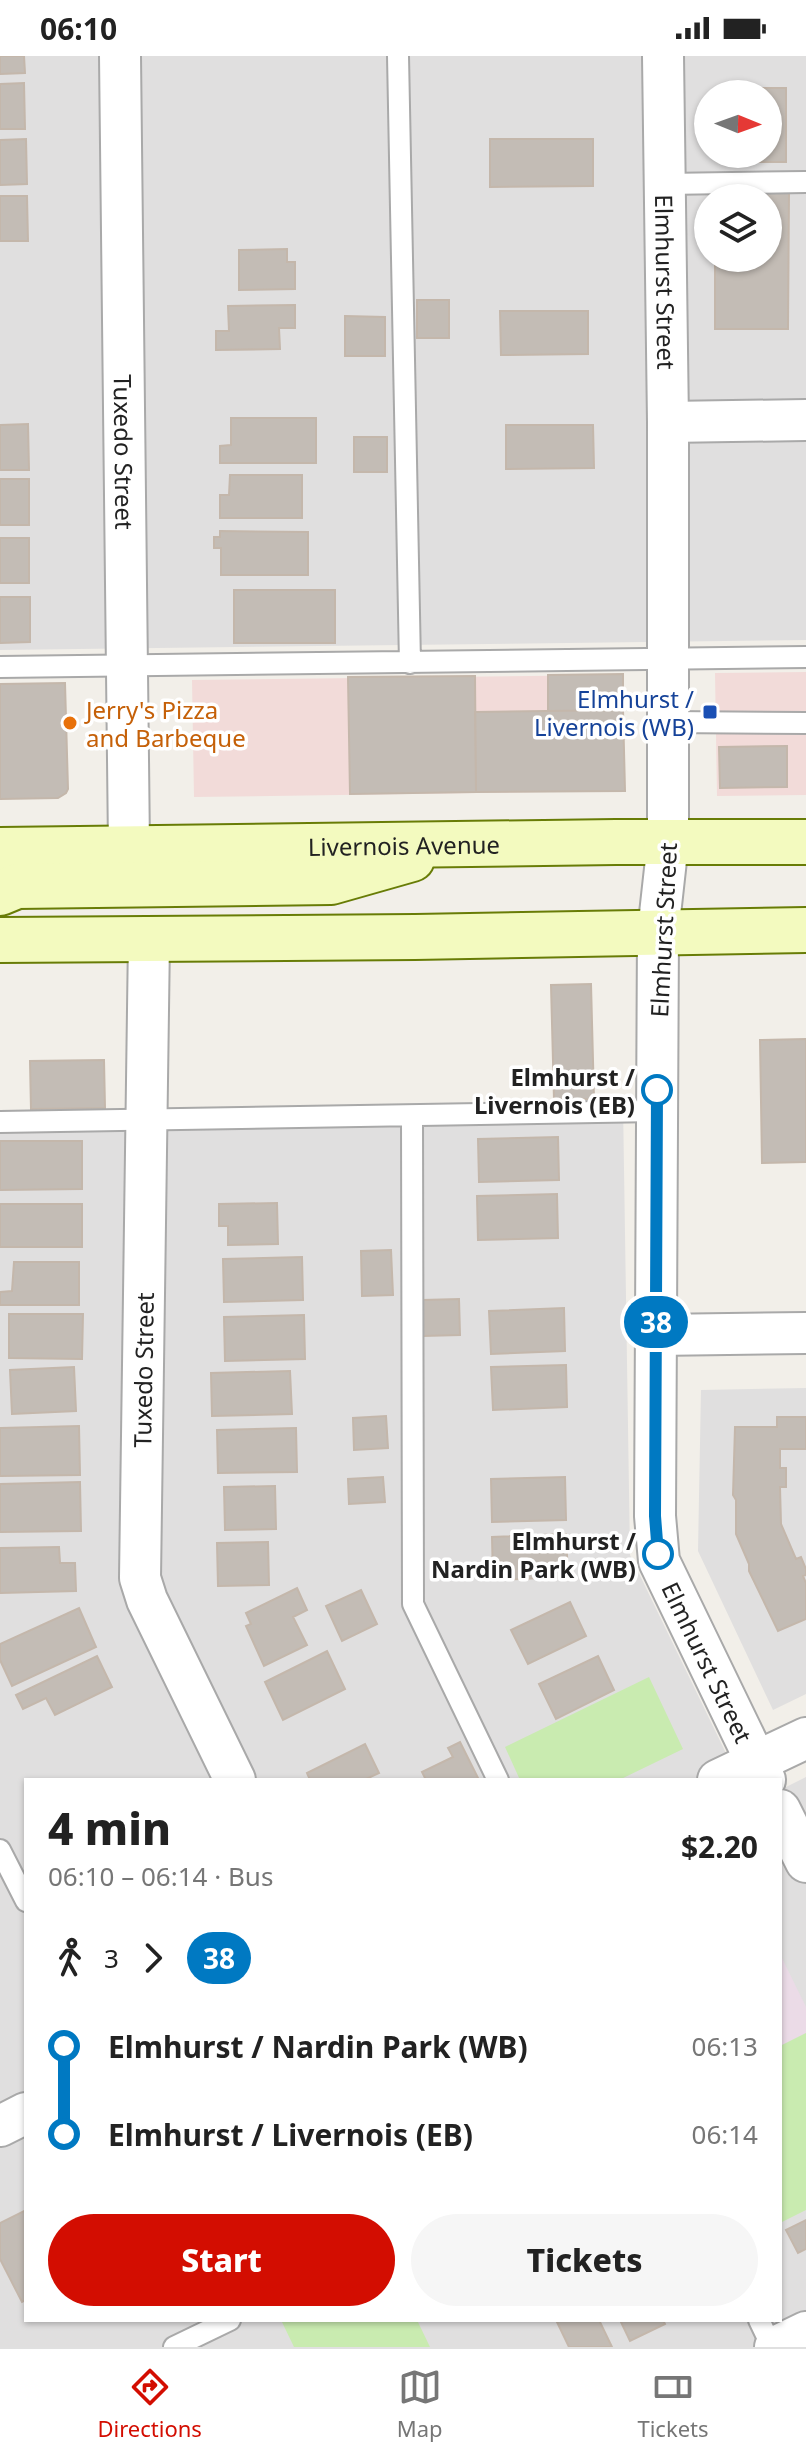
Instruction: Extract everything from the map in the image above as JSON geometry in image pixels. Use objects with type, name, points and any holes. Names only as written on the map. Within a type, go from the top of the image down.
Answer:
[{"type":"main road","name":"Livernois Avenue","points":[[0,850],[806,842]]},
{"type":"main road","points":[[0,893],[17,886],[331,882],[464,844]]},
{"type":"main road","points":[[0,940],[806,930]]},
{"type":"street","name":"Tuxedo Street","points":[[120,56],[129,847]]},
{"type":"street","name":"Elmhurst Street","points":[[663,56],[668,422],[668,842],[658,932],[655,1516],[659,1561],[760,1771]]},
{"type":"street","points":[[668,422],[806,420]]},
{"type":"street","name":"Tuxedo Street","points":[[149,939],[140,1578],[147,1600],[234,1778]]},
{"type":"street","points":[[656,1335],[806,1333]]},
{"type":"street","points":[[727,1778],[760,1771],[806,1738]]},
{"type":"street","points":[[782,1814],[806,1862]]},
{"type":"street","points":[[0,2126],[24,2114]]},
{"type":"street","points":[[774,2347],[806,2332]]},
{"type":"lane","points":[[398,56],[410,663]]},
{"type":"lane","points":[[665,184],[806,182]]},
{"type":"lane","points":[[0,667],[806,657]]},
{"type":"lane","points":[[668,722],[806,723]]},
{"type":"lane","points":[[0,1122],[657,1111]]},
{"type":"lane","points":[[412,1116],[413,1604],[497,1778]]},
{"type":"lane","points":[[0,1850],[24,1897]]},
{"type":"lane","points":[[174,2347],[226,2322]]},
{"type":"lane","points":[[760,2322],[774,2347]]},
{"type":"shaded area","points":[[0,56],[806,56],[806,640],[0,650]]},
{"type":"shaded area","points":[[806,672],[806,795],[717,796],[715,673]]},
{"type":"shaded area","points":[[619,675],[621,791],[194,797],[192,680]]},
{"type":"shaded area","points":[[623,1104],[630,1555],[738,1778],[24,1778],[24,2322],[782,2322],[782,1789],[806,1777],[806,2347],[0,2347],[0,1110]]},
{"type":"shaded area","points":[[806,1388],[806,1694],[773,1710],[698,1551],[701,1390]]},
{"type":"shaded area","points":[[782,1958],[806,2007],[806,2033],[782,2045]]},
{"type":"green space","points":[[649,1677],[683,1749],[623,1778],[519,1778],[505,1747]]},
{"type":"green space","points":[[806,2033],[806,2210],[782,2222],[782,2045]]},
{"type":"green space","points":[[282,2322],[418,2322],[430,2347],[294,2347]]},
{"type":"building","points":[[0,56],[24,56],[25,73],[0,74]]},
{"type":"building","points":[[24,83],[25,129],[0,129],[0,84]]},
{"type":"building","points":[[782,88],[786,88],[786,162],[782,162]]},
{"type":"building","points":[[26,139],[27,184],[0,185],[0,140]]},
{"type":"building","points":[[490,139],[593,139],[593,186],[490,187]]},
{"type":"building","points":[[782,192],[789,192],[788,329],[715,329],[715,272],[782,272]]},
{"type":"building","points":[[0,196],[27,196],[28,241],[0,241]]},
{"type":"building","points":[[287,249],[287,262],[295,262],[295,289],[239,290],[239,250]]},
{"type":"building","points":[[417,300],[449,300],[449,338],[417,338]]},
{"type":"building","points":[[295,305],[295,328],[279,328],[280,349],[216,350],[216,331],[229,331],[228,306]]},
{"type":"building","points":[[500,311],[588,311],[588,354],[501,355]]},
{"type":"building","points":[[345,316],[385,317],[385,356],[345,356]]},
{"type":"building","points":[[231,418],[316,418],[316,463],[220,463],[220,446],[231,445]]},
{"type":"building","points":[[28,424],[29,470],[0,470],[0,425]]},
{"type":"building","points":[[506,425],[593,425],[594,468],[506,469]]},
{"type":"building","points":[[354,437],[387,437],[387,472],[354,472]]},
{"type":"building","points":[[230,475],[302,475],[302,518],[220,518],[220,495],[229,495]]},
{"type":"building","points":[[0,479],[29,479],[29,525],[0,525]]},
{"type":"building","points":[[220,531],[308,532],[308,575],[221,575],[221,548],[214,548],[214,537],[220,537]]},
{"type":"building","points":[[0,538],[29,538],[29,583],[0,583]]},
{"type":"building","points":[[234,590],[335,590],[335,643],[234,643]]},
{"type":"building","points":[[0,597],[30,597],[30,642],[0,643]]},
{"type":"building","points":[[623,674],[623,710],[548,711],[548,675]]},
{"type":"building","points":[[475,676],[476,792],[350,794],[348,677]]},
{"type":"building","points":[[65,683],[66,793],[58,798],[0,799],[0,684]]},
{"type":"building","points":[[623,710],[625,791],[476,792],[475,712]]},
{"type":"building","points":[[787,746],[787,787],[720,788],[719,747]]},
{"type":"building","points":[[591,984],[594,1099],[554,1100],[551,985]]},
{"type":"building","points":[[806,1039],[806,1162],[762,1163],[760,1040]]},
{"type":"building","points":[[104,1060],[105,1108],[31,1109],[30,1061]]},
{"type":"building","points":[[558,1137],[559,1180],[479,1182],[478,1139]]},
{"type":"building","points":[[0,1141],[82,1141],[82,1189],[0,1190]]},
{"type":"building","points":[[557,1194],[558,1238],[478,1240],[477,1196]]},
{"type":"building","points":[[277,1203],[278,1244],[228,1245],[228,1226],[219,1226],[219,1204]]},
{"type":"building","points":[[0,1204],[82,1204],[82,1247],[0,1247]]},
{"type":"building","points":[[391,1250],[393,1295],[362,1296],[361,1251]]},
{"type":"building","points":[[302,1257],[303,1300],[224,1302],[223,1259]]},
{"type":"building","points":[[14,1262],[79,1262],[79,1305],[0,1305],[0,1292],[12,1291]]},
{"type":"building","points":[[459,1299],[460,1335],[423,1336],[423,1300]]},
{"type":"building","points":[[564,1308],[565,1351],[491,1354],[489,1311]]},
{"type":"building","points":[[9,1314],[83,1314],[82,1359],[9,1358]]},
{"type":"building","points":[[304,1315],[305,1359],[225,1361],[224,1317]]},
{"type":"building","points":[[566,1365],[567,1407],[493,1410],[491,1367]]},
{"type":"building","points":[[74,1367],[76,1411],[12,1414],[10,1370]]},
{"type":"building","points":[[290,1371],[292,1414],[212,1416],[211,1373]]},
{"type":"building","points":[[386,1416],[388,1448],[354,1450],[353,1418]]},
{"type":"building","points":[[777,1417],[806,1417],[806,1449],[780,1449],[780,1468],[786,1468],[786,1487],[780,1487],[781,1524],[796,1559],[801,1557],[806,1569],[803,1576],[806,1583],[806,1619],[778,1631],[749,1571],[736,1534],[736,1500],[733,1495],[735,1427],[777,1427]]},
{"type":"building","points":[[79,1426],[80,1475],[0,1476],[0,1428]]},
{"type":"building","points":[[296,1428],[297,1472],[218,1473],[217,1430]]},
{"type":"building","points":[[383,1477],[385,1502],[349,1504],[348,1479]]},
{"type":"building","points":[[565,1477],[566,1520],[492,1522],[491,1479]]},
{"type":"building","points":[[80,1482],[81,1531],[0,1532],[0,1484]]},
{"type":"building","points":[[275,1486],[276,1529],[225,1530],[224,1487]]},
{"type":"building","points":[[566,1534],[568,1577],[493,1580],[492,1537]]},
{"type":"building","points":[[268,1542],[269,1585],[218,1586],[217,1543]]},
{"type":"building","points":[[59,1547],[60,1563],[75,1563],[76,1591],[0,1593],[0,1548]]},
{"type":"building","points":[[297,1588],[307,1610],[293,1617],[307,1645],[264,1666],[246,1626],[251,1624],[246,1613]]},
{"type":"building","points":[[361,1590],[377,1624],[342,1641],[326,1606]]},
{"type":"building","points":[[570,1602],[586,1636],[528,1664],[511,1630]]},
{"type":"building","points":[[79,1608],[96,1647],[12,1686],[0,1660],[0,1644]]},
{"type":"building","points":[[327,1651],[345,1689],[283,1720],[265,1682]]},
{"type":"building","points":[[97,1656],[112,1687],[55,1715],[46,1698],[23,1709],[16,1695]]},
{"type":"building","points":[[598,1656],[614,1690],[556,1719],[539,1684]]},
{"type":"building","points":[[460,1742],[478,1778],[425,1778],[422,1772],[453,1757],[448,1748]]},
{"type":"building","points":[[365,1744],[379,1773],[368,1778],[309,1778],[307,1773]]},
{"type":"building","points":[[24,2211],[22,2302],[0,2259],[0,2223]]},
{"type":"building","points":[[806,2220],[806,2249],[798,2253],[786,2230]]},
{"type":"building","points":[[557,2322],[600,2322],[612,2347],[569,2347]]},
{"type":"building","points":[[621,2322],[664,2322],[665,2324],[630,2341]]},
{"type":"bus line","name":"38","points":[[657,1090],[655,1516],[658,1554]]},
{"type":"place","name":"Elmhurst / Livernois (WB)","points":[[710,712]]},
{"type":"place","name":"Jerry's Pizza and Barbeque","points":[[70,723]]},
{"type":"place","name":"Elmhurst / Livernois (EB)","points":[[657,1090]]},
{"type":"place","name":"Elmhurst / Nardin Park (WB)","points":[[658,1554]]}]
